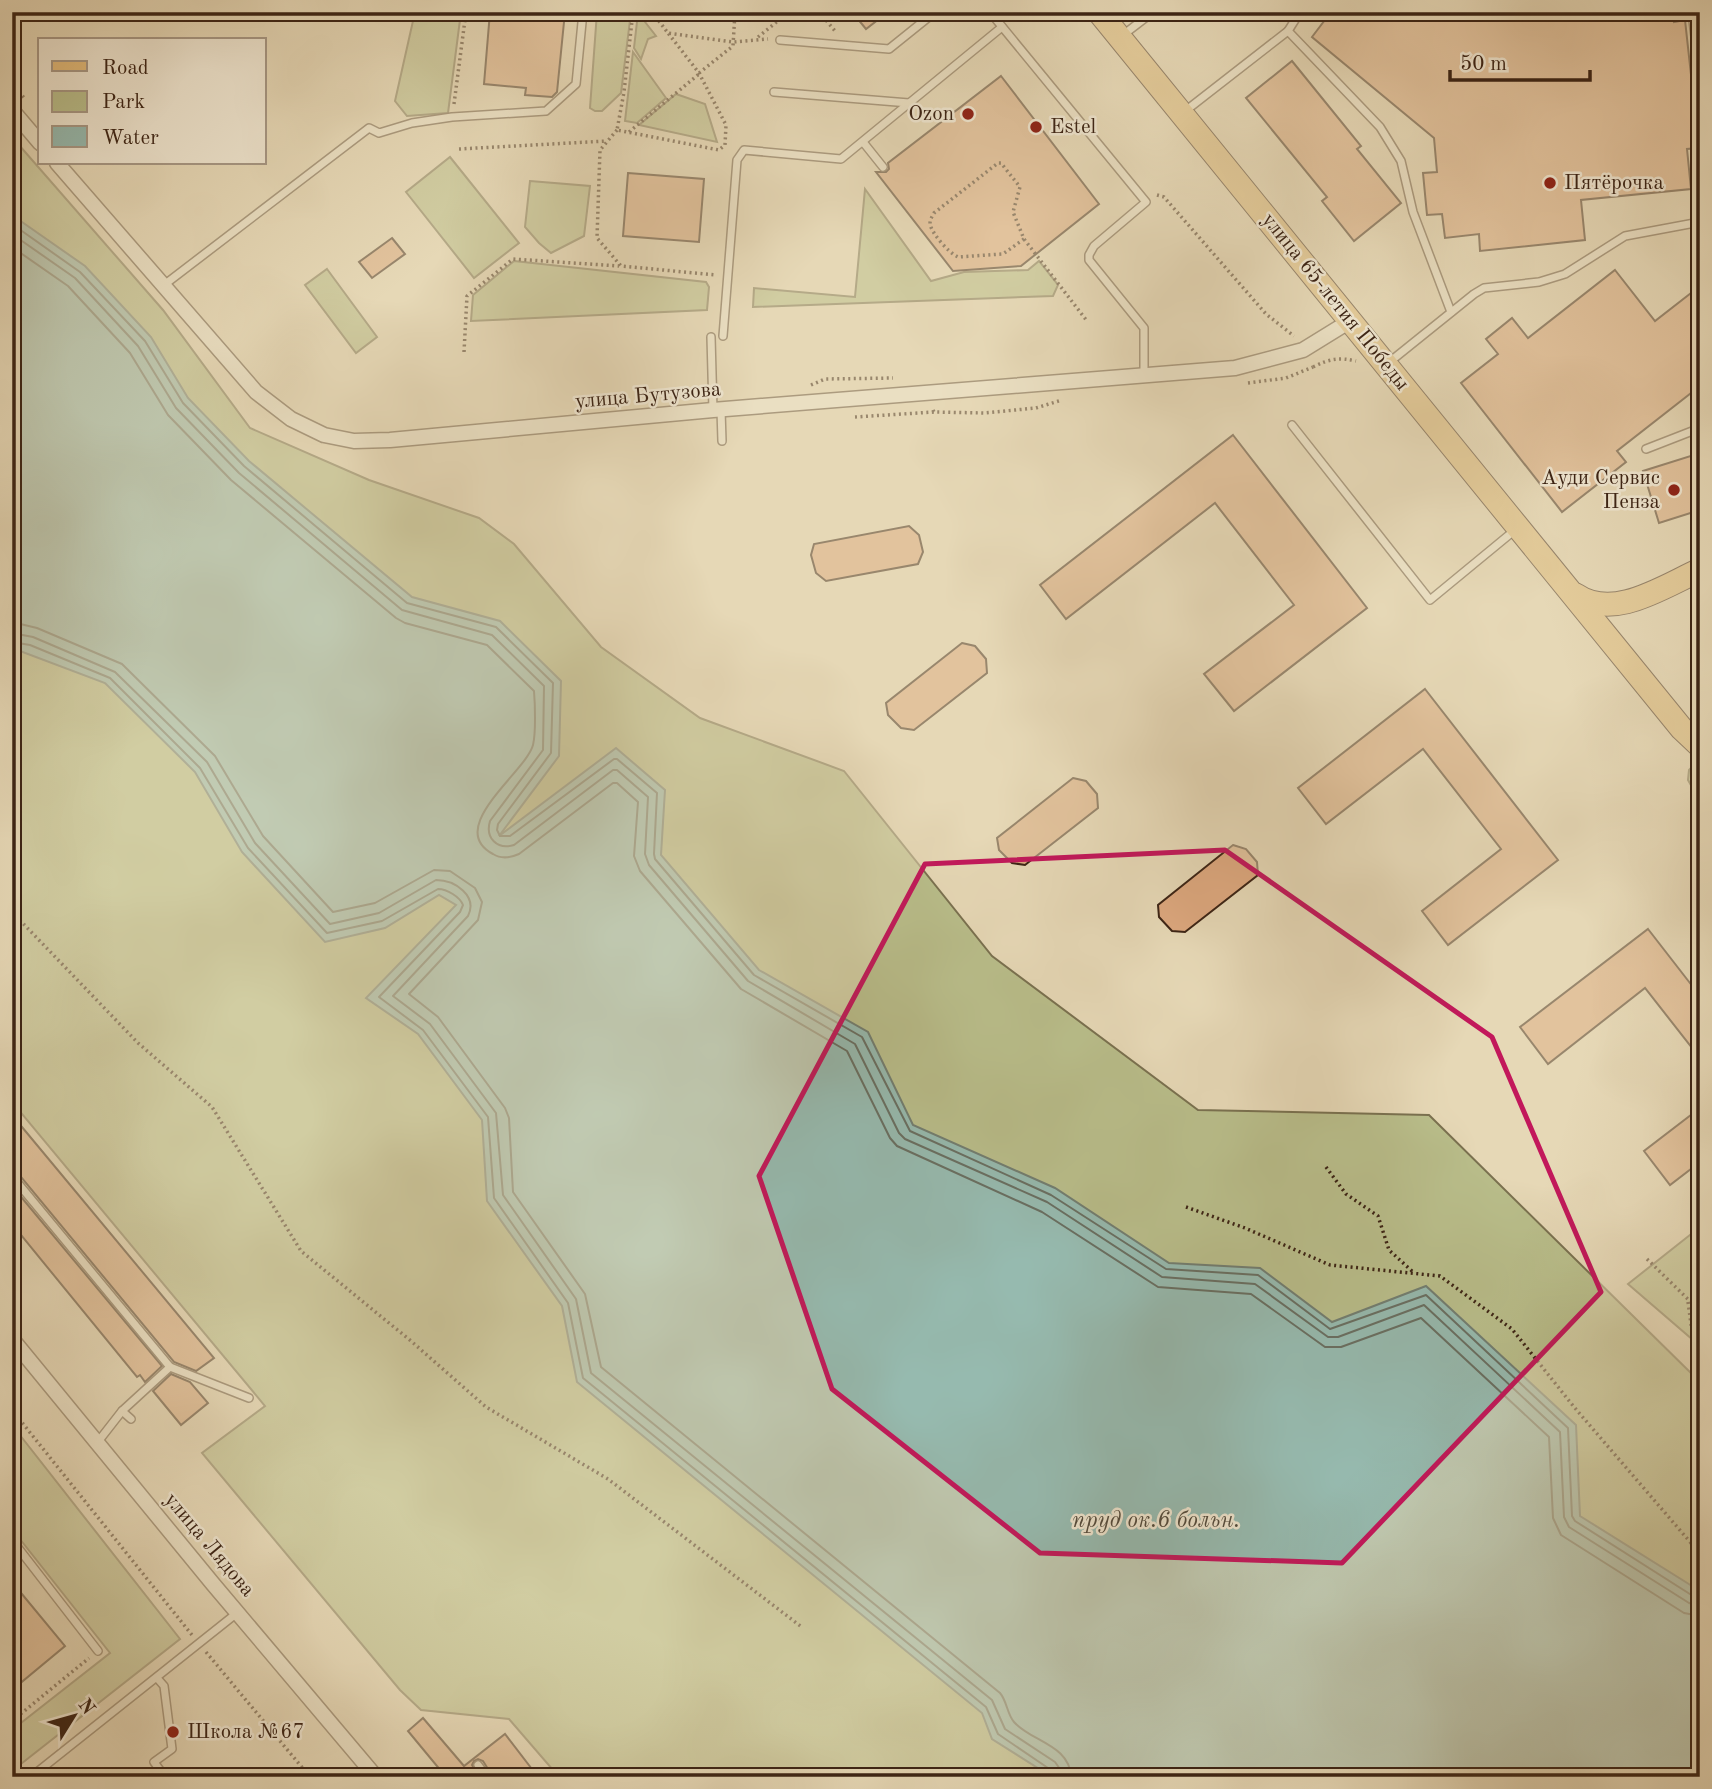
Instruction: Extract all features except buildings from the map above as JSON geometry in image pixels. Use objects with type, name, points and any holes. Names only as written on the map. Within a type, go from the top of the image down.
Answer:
[{"type":"main road","name":"улица 65-летия Победы","points":[[1099,12],[1682,729],[1700,746]]},
{"type":"main road","points":[[1570,591],[1584,601],[1600,605],[1612,604],[1645,595],[1700,570]]},
{"type":"street","points":[[12,110],[38,141]]},
{"type":"street","name":"улица Бутузова","points":[[58,164],[256,391],[291,419],[324,435],[354,441],[425,439],[717,410],[1235,368],[1303,350],[1350,321]]},
{"type":"street","name":"улица Лядова","points":[[12,1339],[376,1777]]},
{"type":"lane","points":[[163,285],[369,128],[379,133],[412,123],[452,117],[546,111],[576,84],[583,12]]},
{"type":"lane","points":[[779,40],[889,49],[934,12]]},
{"type":"lane","points":[[990,12],[1146,202],[1094,246],[1089,255],[1090,260],[1144,328],[1144,376]]},
{"type":"lane","points":[[1120,37],[1153,12]]},
{"type":"lane","points":[[1182,113],[1288,31],[1300,12]]},
{"type":"lane","points":[[1692,12],[1700,78]]},
{"type":"lane","points":[[723,336],[737,160],[741,152],[744,150],[841,159],[1002,27]]},
{"type":"lane","points":[[1288,31],[1380,127],[1401,161],[1413,212],[1451,312]]},
{"type":"lane","points":[[774,92],[909,103]]},
{"type":"lane","points":[[863,142],[883,167]]},
{"type":"lane","points":[[1386,366],[1484,288],[1539,282],[1565,274],[1625,236],[1700,222]]},
{"type":"lane","points":[[711,337],[722,442]]},
{"type":"lane","points":[[1292,425],[1430,600],[1518,527]]},
{"type":"lane","points":[[1646,449],[1700,428]]},
{"type":"lane","points":[[12,1176],[170,1367],[248,1398]]},
{"type":"lane","points":[[97,1444],[122,1411],[170,1367]]},
{"type":"lane","points":[[122,1411],[131,1419]]},
{"type":"lane","points":[[12,1540],[98,1651]]},
{"type":"lane","points":[[31,1777],[238,1612]]},
{"type":"lane","points":[[157,1678],[164,1686],[172,1749],[154,1762],[165,1777]]},
{"type":"lane","points":[[478,1765],[488,1777]]},
{"type":"path","points":[[452,117],[466,12]]},
{"type":"path","points":[[621,266],[598,241],[596,235],[599,154],[617,130],[633,12]]},
{"type":"path","points":[[617,130],[716,150],[725,145],[726,125],[699,73],[652,12]]},
{"type":"path","points":[[629,132],[733,46],[734,12]]},
{"type":"path","points":[[756,39],[789,12]]},
{"type":"path","points":[[819,12],[849,46]]},
{"type":"path","points":[[668,33],[733,42],[779,40]]},
{"type":"path","points":[[460,149],[607,141]]},
{"type":"path","points":[[1024,239],[1003,254],[958,257],[952,254],[931,228],[930,222],[934,213],[999,163],[1020,187],[1013,212],[1024,239],[1087,321]]},
{"type":"path","points":[[1146,202],[1158,194],[1164,197],[1266,314],[1294,336],[1283,342]]},
{"type":"path","points":[[464,352],[467,296],[511,260],[621,266],[728,276]]},
{"type":"path","points":[[1311,363],[1313,367],[1328,359],[1343,358],[1386,366]]},
{"type":"path","points":[[804,388],[825,379],[899,379]]},
{"type":"path","points":[[854,417],[934,412]]},
{"type":"path","points":[[12,912],[138,1043],[212,1107],[301,1251],[411,1341],[486,1408],[608,1479],[803,1628]]},
{"type":"path","points":[[1326,1167],[1346,1194],[1378,1216],[1388,1250],[1414,1274]]},
{"type":"path","points":[[1186,1207],[1245,1228],[1330,1265],[1440,1276],[1512,1329],[1574,1407],[1691,1543],[1700,1549]]},
{"type":"path","points":[[1647,1259],[1700,1311]]},
{"type":"path","points":[[1688,1300],[1693,1339],[1700,1345]]},
{"type":"path","points":[[12,1410],[199,1644],[310,1777]]},
{"type":"path","points":[[1691,1543],[1700,1563]]},
{"type":"path","points":[[12,1721],[98,1651]]},
{"type":"highlighted area","points":[[1225,850],[1492,1037],[1601,1292],[1342,1563],[1040,1553],[832,1389],[759,1176],[925,864]]},
{"type":"green space","points":[[415,12],[461,12],[448,113],[407,116],[395,101]]},
{"type":"green space","points":[[597,12],[631,12],[621,93],[602,111],[590,108]]},
{"type":"green space","points":[[638,13],[656,36],[648,39],[641,59],[634,48]]},
{"type":"green space","points":[[633,52],[666,98],[637,123],[625,121]]},
{"type":"green space","points":[[676,94],[705,104],[717,142],[639,125]]},
{"type":"green space","points":[[12,137],[163,310],[250,428],[369,480],[479,518],[514,544],[601,647],[700,718],[844,771],[992,956],[1198,1110],[1429,1115],[1700,1382],[1700,1777],[559,1777],[509,1719],[421,1710],[400,1690],[202,1453],[265,1406],[12,1102]]},
{"type":"green space","points":[[450,157],[519,243],[474,278],[406,192]]},
{"type":"green space","points":[[530,181],[590,186],[584,236],[551,253],[539,243],[525,227]]},
{"type":"green space","points":[[865,189],[931,281],[964,272],[1028,270],[1039,261],[1058,285],[1053,296],[753,307],[754,288],[855,297]]},
{"type":"green space","points":[[514,261],[706,282],[709,287],[707,310],[471,321],[473,295]]},
{"type":"green space","points":[[327,269],[377,337],[356,353],[305,285]]},
{"type":"green space","points":[[1696,763],[1700,763],[1700,801],[1688,780],[1689,770]]},
{"type":"green space","points":[[1700,1227],[1700,1346],[1628,1284]]},
{"type":"green space","points":[[12,1425],[180,1639],[12,1771],[12,1730],[110,1653],[12,1529]]},
{"type":"water","name":"пруд ок.6 больн.","points":[[12,215],[85,266],[151,337],[188,398],[249,461],[412,597],[500,621],[561,681],[559,756],[499,836],[616,748],[665,790],[661,855],[759,970],[868,1032],[913,1125],[1055,1188],[1169,1263],[1260,1268],[1332,1322],[1426,1286],[1576,1425],[1580,1516],[1700,1591],[1700,1777],[1052,1777],[992,1739],[982,1713],[577,1382],[562,1306],[487,1201],[482,1120],[418,1034],[366,998],[456,905],[439,895],[385,928],[325,942],[242,852],[195,772],[105,683],[12,648]]},
{"type":"place","name":"Ozon","points":[[968,114]]},
{"type":"place","name":"Estel","points":[[1036,127]]},
{"type":"place","name":"Пятёрочка","points":[[1550,183]]},
{"type":"place","name":"Ауди Сервис Пенза","points":[[1674,490]]},
{"type":"place","name":"Школа №67","points":[[173,1732]]}]
